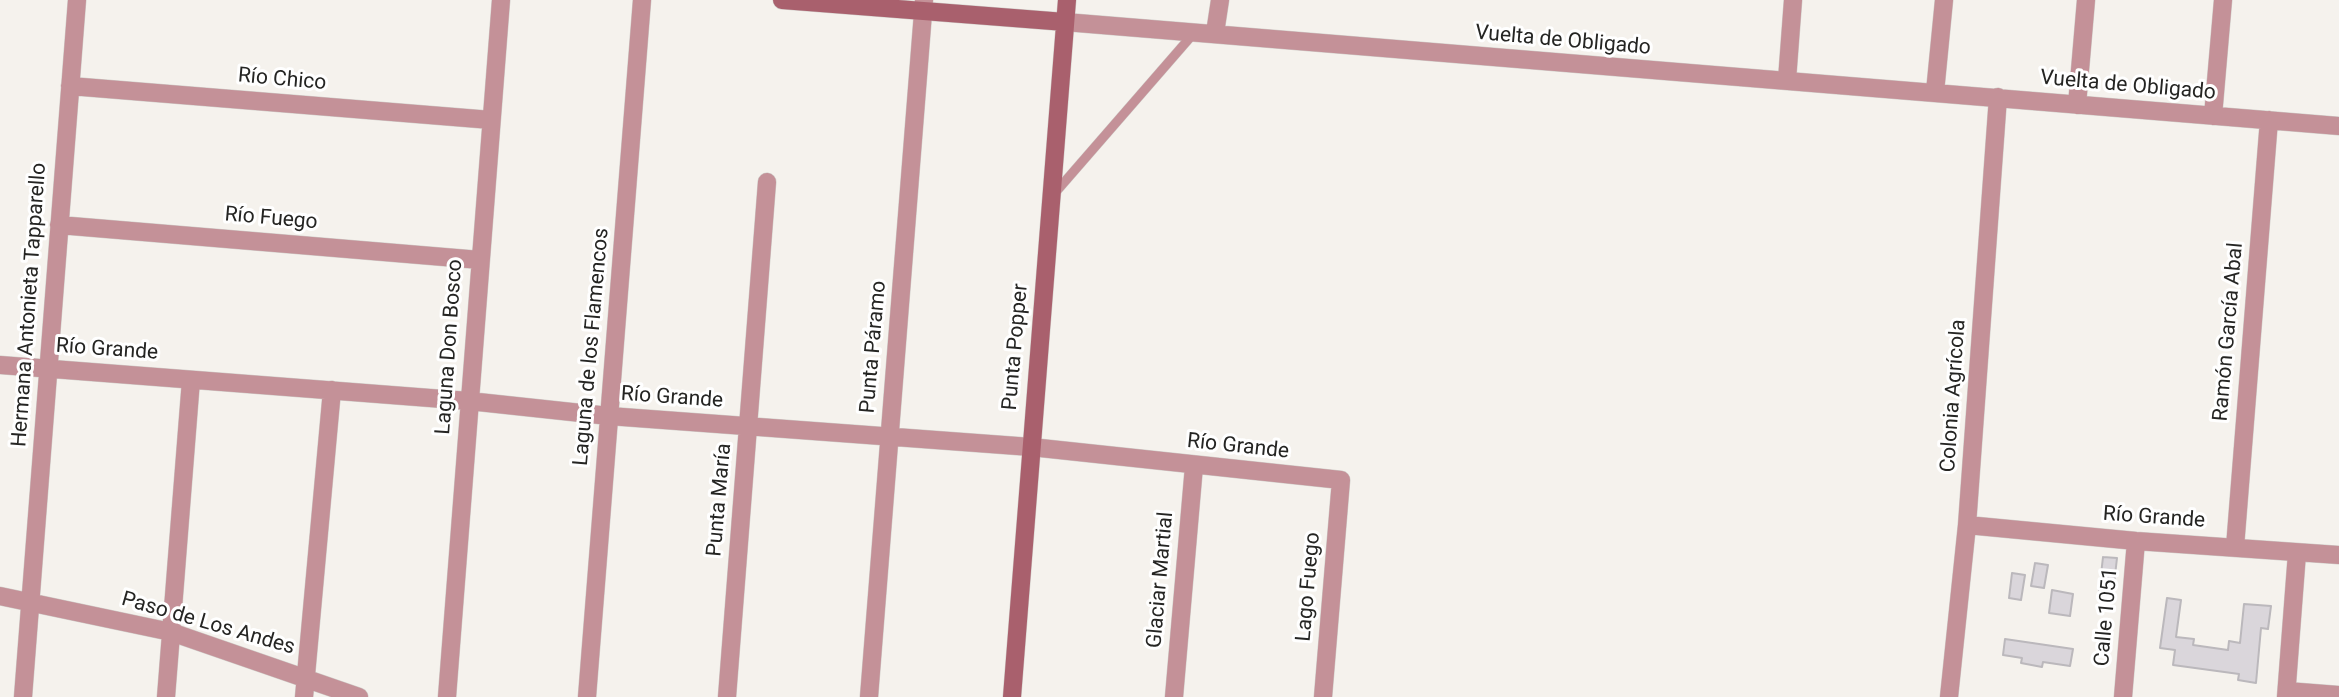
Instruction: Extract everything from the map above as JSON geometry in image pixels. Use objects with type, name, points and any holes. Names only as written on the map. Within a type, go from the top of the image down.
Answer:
[{"type":"street","name":"Hermana Antonieta Tapparello","points":[[23,697],[77,0]]},
{"type":"street","name":"Laguna Don Bosco","points":[[447,697],[501,0]]},
{"type":"street","name":"Laguna de los Flamencos","points":[[587,697],[642,0]]},
{"type":"street","name":"Vuelta de Obligado","points":[[782,0],[924,5],[1065,22],[1195,31],[1661,73],[1787,80],[2339,126]]},
{"type":"street","name":"Punta Popper","points":[[1012,697],[1067,0]]},
{"type":"street","points":[[1215,33],[1220,0]]},
{"type":"street","points":[[1787,80],[1793,0]]},
{"type":"street","points":[[1935,92],[1944,0]]},
{"type":"street","points":[[2077,106],[2086,0]]},
{"type":"street","points":[[2213,116],[2223,0]]},
{"type":"street","name":"Punta Páramo","points":[[869,697],[924,5]]},
{"type":"street","name":"Río Chico","points":[[70,86],[491,120]]},
{"type":"street","name":"Colonia Agrícola","points":[[1949,697],[1967,524],[1998,97]]},
{"type":"street","name":"Ramón García Abal","points":[[2235,547],[2269,120]]},
{"type":"street","name":"Punta María","points":[[727,697],[768,182]]},
{"type":"street","name":"Río Fuego","points":[[59,225],[480,260]]},
{"type":"street","name":"Río Grande","points":[[0,365],[469,401],[609,416],[1031,447],[1341,481]]},
{"type":"street","points":[[166,697],[191,380]]},
{"type":"street","points":[[304,697],[332,390]]},
{"type":"street","name":"Glaciar Martial","points":[[1174,697],[1194,466]]},
{"type":"street","name":"Lago Fuego","points":[[1323,697],[1341,481]]},
{"type":"street","name":"Río Grande","points":[[1967,524],[2136,541],[2339,555]]},
{"type":"street","name":"Calle 1051","points":[[2123,697],[2136,541]]},
{"type":"street","points":[[2297,553],[2287,694],[2339,695]]},
{"type":"street","name":"Paso de Los Andes","points":[[0,596],[171,632],[359,697]]},
{"type":"lane","points":[[1052,197],[1195,31]]},
{"type":"building","points":[[2103,557],[2117,558],[2113,593],[2099,592]]},
{"type":"building","points":[[2035,563],[2048,565],[2044,588],[2031,586]]},
{"type":"building","points":[[2012,573],[2025,575],[2021,600],[2009,598]]},
{"type":"building","points":[[2052,590],[2073,594],[2070,616],[2049,613]]},
{"type":"building","points":[[2167,598],[2181,600],[2176,637],[2194,639],[2193,645],[2228,650],[2229,641],[2240,643],[2244,604],[2271,606],[2268,629],[2261,628],[2256,683],[2238,680],[2239,674],[2173,665],[2175,650],[2160,648]]},
{"type":"building","points":[[2005,639],[2073,649],[2070,666],[2043,662],[2042,667],[2021,663],[2022,658],[2003,655]]}]
